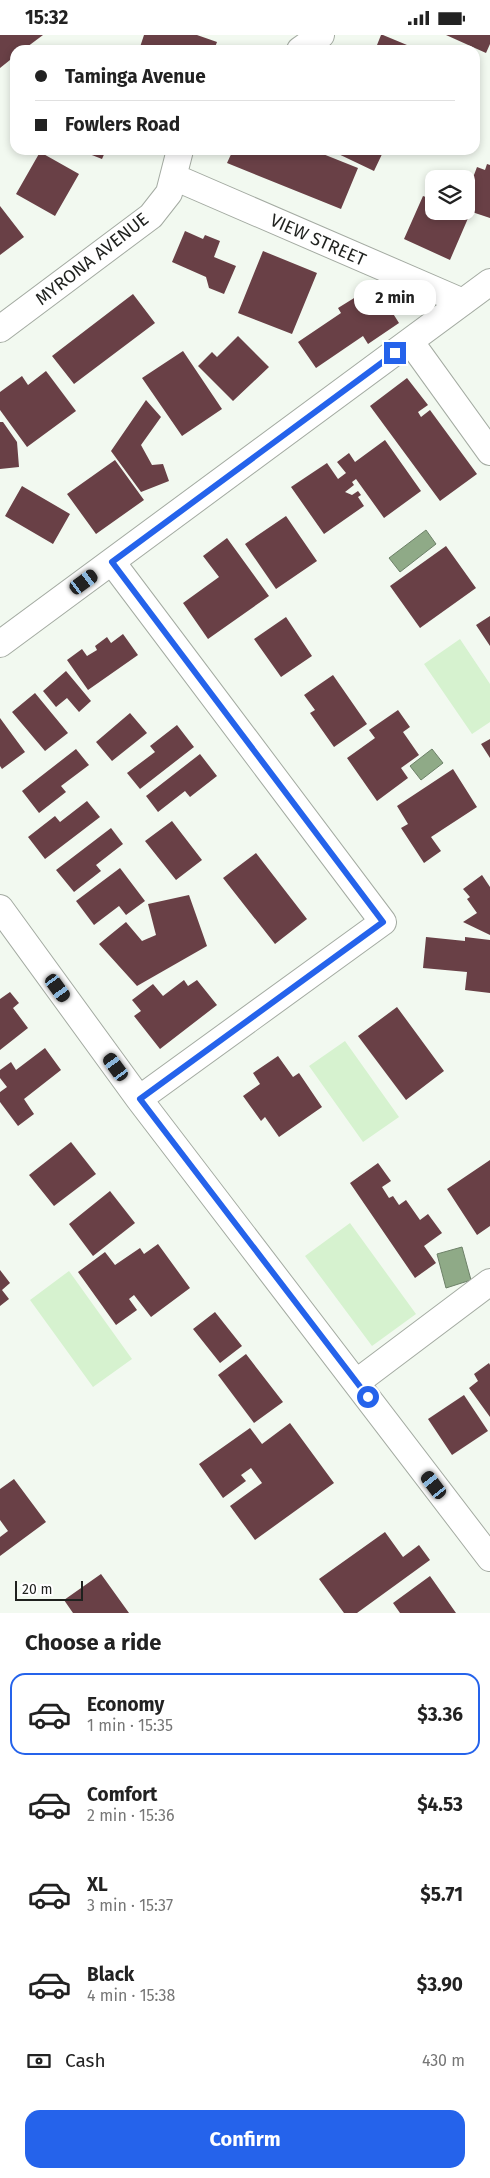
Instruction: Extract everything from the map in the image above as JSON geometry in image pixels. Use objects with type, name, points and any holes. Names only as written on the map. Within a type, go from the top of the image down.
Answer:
[{"type":"street","points":[[307,45],[322,35]]},
{"type":"street","name":"MYRONA AVENUE","points":[[0,329],[151,216],[169,193],[179,155]]},
{"type":"street","name":"VIEW STREET","points":[[174,177],[463,302]]},
{"type":"street","points":[[0,644],[490,282]]},
{"type":"street","points":[[410,341],[490,452]]},
{"type":"street","points":[[112,562],[383,922],[140,1099]]},
{"type":"street","points":[[0,908],[140,1099],[490,1558]]},
{"type":"street","points":[[357,1383],[490,1282]]},
{"type":"shaded area","points":[[426,530],[436,544],[400,572],[389,558]]},
{"type":"shaded area","points":[[460,639],[490,684],[490,722],[472,734],[424,664]]},
{"type":"shaded area","points":[[432,749],[443,763],[421,780],[410,766]]},
{"type":"shaded area","points":[[345,1041],[399,1117],[363,1142],[309,1066]]},
{"type":"shaded area","points":[[350,1223],[416,1314],[372,1346],[305,1256]]},
{"type":"shaded area","points":[[462,1247],[471,1280],[446,1288],[437,1254]]},
{"type":"shaded area","points":[[69,1271],[132,1359],[93,1387],[30,1300]]},
{"type":"building","points":[[0,35],[43,35],[30,45],[10,45],[10,60],[0,68]]},
{"type":"building","points":[[144,35],[197,35],[217,42],[216,45],[141,45]]},
{"type":"building","points":[[381,35],[383,35],[407,45],[377,45]]},
{"type":"building","points":[[446,35],[490,35],[490,44],[486,53],[480,50],[480,45],[468,45]]},
{"type":"building","points":[[38,155],[45,155],[79,174],[55,216],[16,194]]},
{"type":"building","points":[[92,155],[104,155],[102,159]]},
{"type":"building","points":[[231,155],[326,155],[358,168],[341,209],[227,163]]},
{"type":"building","points":[[340,155],[382,155],[374,171]]},
{"type":"building","points":[[487,164],[490,165],[490,218],[475,213],[475,172],[477,167],[485,170]]},
{"type":"building","points":[[423,196],[425,197],[425,220],[467,220],[450,260],[404,239]]},
{"type":"building","points":[[0,206],[24,237],[0,255]]},
{"type":"building","points":[[185,231],[203,239],[205,235],[220,241],[214,257],[236,266],[224,294],[209,288],[206,277],[172,262]]},
{"type":"building","points":[[263,251],[317,273],[292,334],[238,313]]},
{"type":"building","points":[[133,294],[155,323],[74,384],[52,356]]},
{"type":"building","points":[[359,295],[369,310],[376,305],[379,310],[387,304],[399,323],[368,344],[363,336],[316,368],[298,342],[341,313],[338,308]]},
{"type":"building","points":[[238,336],[269,367],[233,401],[198,366],[212,352],[217,357]]},
{"type":"building","points":[[183,351],[222,409],[182,436],[142,378]]},
{"type":"building","points":[[46,371],[76,411],[27,447],[0,410],[0,392],[22,376],[28,385]]},
{"type":"building","points":[[407,378],[428,405],[418,412],[421,417],[430,410],[477,474],[440,501],[370,406]]},
{"type":"building","points":[[146,400],[161,417],[141,445],[152,465],[163,464],[169,481],[141,492],[111,451]]},
{"type":"building","points":[[0,422],[3,422],[17,442],[19,467],[0,469]]},
{"type":"building","points":[[385,440],[421,491],[384,518],[356,479],[352,482],[354,485],[345,492],[352,495],[358,491],[361,495],[358,497],[364,506],[324,534],[291,487],[327,463],[338,479],[346,473],[337,462],[349,453],[355,462]]},
{"type":"building","points":[[115,460],[144,500],[96,534],[67,494]]},
{"type":"building","points":[[22,486],[70,514],[53,544],[5,516]]},
{"type":"building","points":[[286,516],[317,561],[276,589],[245,544]]},
{"type":"building","points":[[227,538],[269,596],[208,639],[183,603],[219,577],[203,556]]},
{"type":"building","points":[[446,546],[476,588],[420,628],[390,586]]},
{"type":"building","points":[[490,616],[490,646],[476,625]]},
{"type":"building","points":[[286,617],[312,656],[281,677],[254,639]]},
{"type":"building","points":[[123,634],[138,655],[88,690],[67,660],[82,649],[87,656],[97,650],[95,646],[107,637],[111,643]]},
{"type":"building","points":[[66,671],[91,701],[79,712],[67,698],[56,707],[43,691]]},
{"type":"building","points":[[333,675],[367,724],[334,747],[310,713],[315,710],[304,695]]},
{"type":"building","points":[[35,693],[68,733],[45,751],[12,712]]},
{"type":"building","points":[[398,710],[410,727],[403,732],[419,755],[401,768],[408,778],[377,801],[347,758],[375,738],[369,730]]},
{"type":"building","points":[[130,713],[147,733],[112,761],[96,742]]},
{"type":"building","points":[[0,718],[25,752],[2,769],[0,766]]},
{"type":"building","points":[[177,725],[194,747],[140,789],[127,773],[155,752],[150,746]]},
{"type":"building","points":[[490,739],[490,758],[481,744]]},
{"type":"building","points":[[76,749],[89,765],[61,786],[66,792],[39,813],[22,791]]},
{"type":"building","points":[[200,754],[217,776],[190,797],[185,791],[158,812],[146,796]]},
{"type":"building","points":[[453,769],[477,807],[431,837],[441,851],[424,863],[401,828],[408,824],[397,806]]},
{"type":"building","points":[[87,801],[100,817],[45,859],[28,837],[55,816],[60,822]]},
{"type":"building","points":[[172,821],[202,860],[176,880],[145,841]]},
{"type":"building","points":[[111,828],[123,844],[96,865],[101,871],[74,892],[56,870]]},
{"type":"building","points":[[256,853],[307,919],[275,944],[223,878]]},
{"type":"building","points":[[120,868],[145,901],[126,915],[119,906],[94,925],[76,901]]},
{"type":"building","points":[[482,875],[490,887],[490,935],[463,922],[477,913],[467,899],[470,897],[463,889]]},
{"type":"building","points":[[189,895],[207,946],[137,986],[99,944],[126,922],[142,941],[156,935],[148,904]]},
{"type":"building","points":[[426,937],[465,941],[465,937],[490,940],[490,993],[465,990],[467,972],[423,968]]},
{"type":"building","points":[[184,980],[188,986],[197,980],[217,1005],[160,1049],[134,1016],[141,1011],[132,1000],[153,984],[163,996]]},
{"type":"building","points":[[10,992],[19,1003],[13,1008],[28,1028],[0,1050],[0,999]]},
{"type":"building","points":[[397,1007],[444,1071],[406,1100],[358,1036]]},
{"type":"building","points":[[45,1048],[61,1070],[24,1099],[34,1114],[18,1126],[0,1102],[0,1092],[7,1087],[0,1078],[0,1070],[11,1062],[16,1070]]},
{"type":"building","points":[[278,1056],[293,1077],[299,1073],[322,1107],[279,1137],[265,1117],[261,1121],[243,1096],[260,1084],[253,1073]]},
{"type":"building","points":[[71,1142],[96,1174],[54,1206],[29,1175]]},
{"type":"building","points":[[490,1160],[490,1226],[477,1235],[447,1189]]},
{"type":"building","points":[[378,1163],[391,1181],[382,1187],[389,1198],[393,1196],[399,1205],[406,1200],[420,1220],[428,1214],[442,1233],[424,1246],[436,1263],[415,1278],[350,1183]]},
{"type":"building","points":[[110,1191],[135,1223],[93,1256],[69,1224]]},
{"type":"building","points":[[158,1244],[190,1288],[151,1317],[134,1295],[129,1299],[137,1310],[116,1325],[78,1272],[105,1252],[115,1265],[140,1248],[144,1254]]},
{"type":"building","points":[[0,1270],[10,1283],[2,1290],[9,1299],[0,1306]]},
{"type":"building","points":[[215,1312],[242,1346],[220,1363],[193,1329]]},
{"type":"building","points":[[246,1354],[283,1402],[254,1423],[218,1375]]},
{"type":"building","points":[[489,1363],[490,1417],[469,1388],[478,1381],[474,1374]]},
{"type":"building","points":[[464,1395],[488,1431],[452,1455],[428,1419]]},
{"type":"building","points":[[290,1423],[334,1483],[255,1540],[230,1506],[262,1483],[251,1468],[241,1475],[246,1481],[223,1498],[199,1464],[250,1428],[262,1444]]},
{"type":"building","points":[[14,1479],[46,1522],[0,1556],[0,1537],[8,1531],[0,1520],[0,1489]]},
{"type":"building","points":[[385,1532],[403,1557],[419,1545],[430,1560],[357,1613],[344,1613],[319,1579]]},
{"type":"building","points":[[101,1574],[129,1613],[73,1613],[64,1600]]},
{"type":"building","points":[[430,1576],[456,1613],[400,1613],[393,1603]]},
{"type":"route","points":[[368,1397],[140,1099],[383,922],[112,562],[395,353]]}]
